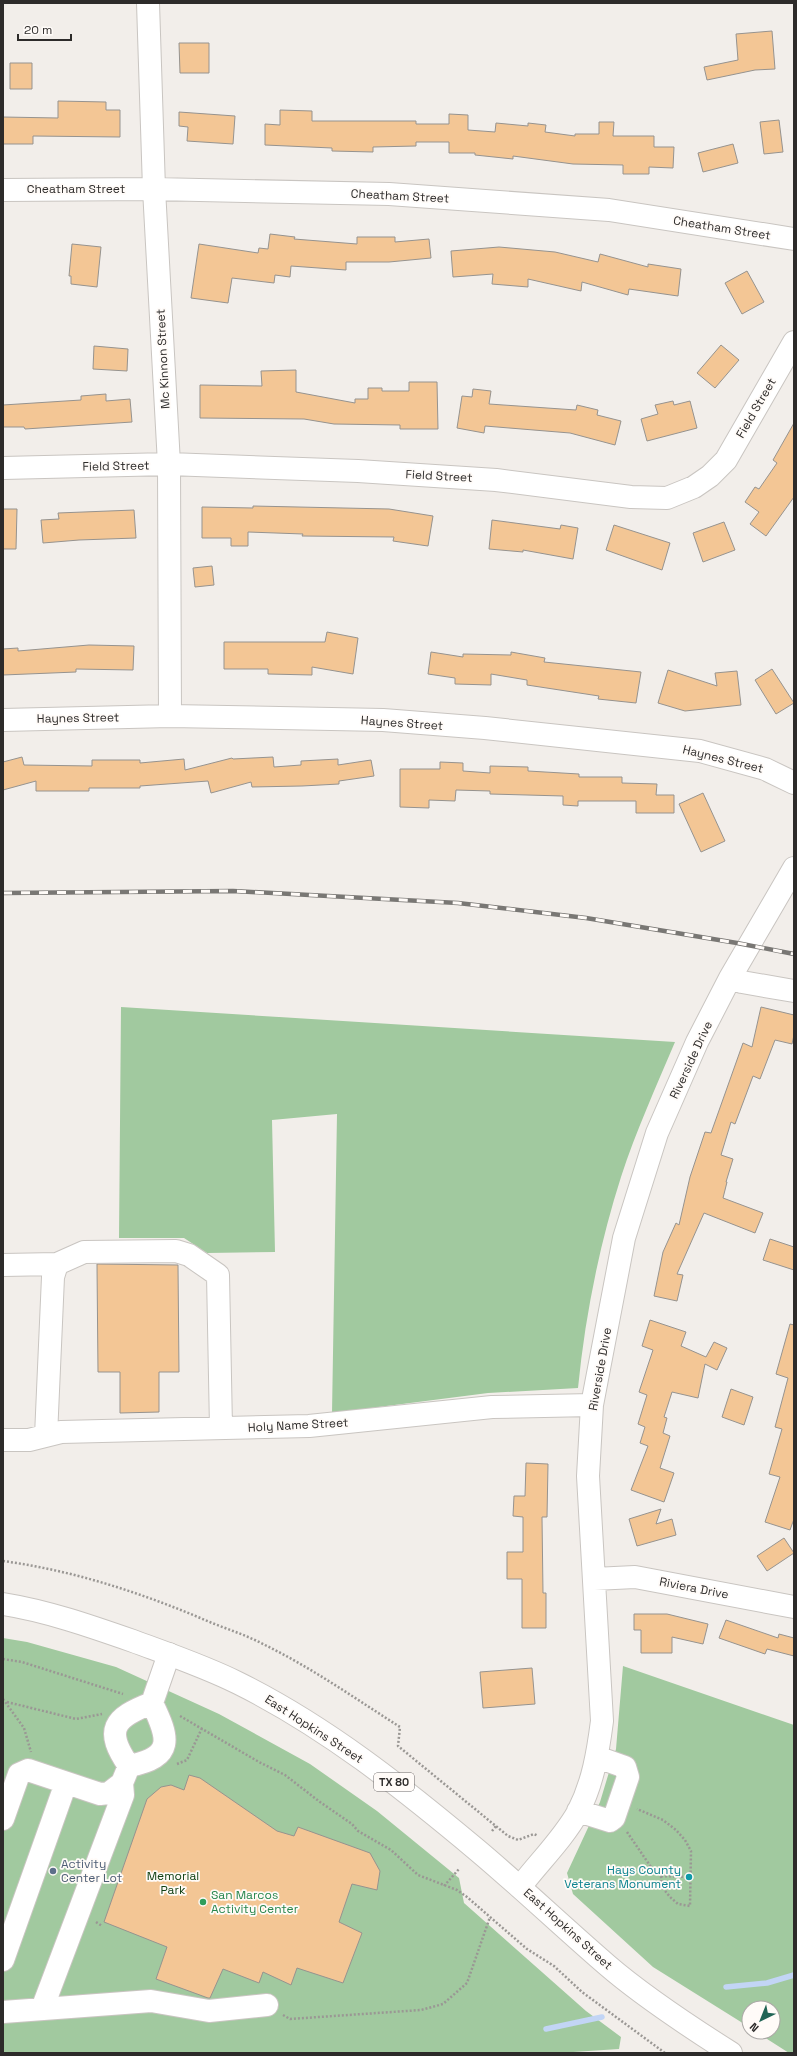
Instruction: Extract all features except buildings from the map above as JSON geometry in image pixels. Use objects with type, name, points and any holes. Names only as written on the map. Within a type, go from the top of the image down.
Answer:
[{"type":"street","name":"Mc Kinnon Street","points":[[148,3],[154,189],[170,464],[170,716]]},
{"type":"street","name":"Cheatham Street","points":[[3,190],[154,189],[389,194],[609,210],[794,239]]},
{"type":"street","name":"Field Street","points":[[3,468],[170,464],[358,471],[496,480],[631,497],[668,498],[694,487],[710,476],[726,460],[794,342]]},
{"type":"street","name":"Haynes Street","points":[[3,720],[170,716],[383,720],[700,751],[734,759],[765,770],[794,783]]},
{"type":"street","name":"Riverside Drive","points":[[520,1887],[555,1844],[578,1811],[590,1783],[597,1757],[602,1721],[588,1476],[592,1405],[624,1238],[657,1133],[698,1042],[730,978],[794,868]]},
{"type":"street","points":[[730,978],[742,982],[794,991]]},
{"type":"street","points":[[3,1265],[57,1264],[84,1252],[176,1252],[189,1255],[218,1275],[221,1428]]},
{"type":"street","points":[[46,1436],[53,1277],[57,1264]]},
{"type":"street","name":"Holy Name Street","points":[[3,1440],[29,1440],[61,1432],[309,1426],[492,1407],[592,1405]]},
{"type":"street","name":"Riviera Drive","points":[[594,1579],[635,1577],[794,1607]]},
{"type":"street","name":"East Hopkins Street","points":[[3,1604],[87,1624],[168,1654],[237,1682],[307,1722],[389,1779],[520,1887],[609,1967],[692,2028],[731,2053]]},
{"type":"street","points":[[3,1819],[19,1774],[28,1770],[100,1794],[109,1792],[125,1775],[157,1757],[165,1742],[165,1733],[152,1704],[168,1654]]},
{"type":"street","points":[[42,2009],[123,1796],[125,1775],[114,1740],[116,1728],[126,1716],[152,1704]]},
{"type":"street","points":[[578,1811],[610,1821],[616,1811],[628,1777],[625,1767],[597,1757]]},
{"type":"street","points":[[3,1960],[66,1783]]},
{"type":"street","points":[[3,2012],[151,2001],[210,2011],[267,2005]]},
{"type":"path","points":[[3,1561],[40,1566],[93,1579],[170,1605],[265,1645],[332,1683],[400,1727],[398,1746],[508,1836],[518,1840],[534,1834],[555,1844]]},
{"type":"path","points":[[3,1659],[22,1662],[169,1710],[285,1775],[364,1835],[391,1850],[418,1875],[467,1897],[527,1949],[554,1966],[582,1992],[666,2053]]},
{"type":"path","points":[[3,1699],[7,1702],[24,1728],[32,1750],[28,1770]]},
{"type":"path","points":[[7,1702],[76,1719],[106,1713]]},
{"type":"path","points":[[616,1811],[624,1828],[651,1867],[661,1876],[689,1877]]},
{"type":"path","points":[[616,1811],[663,1820],[676,1830],[685,1840],[691,1851],[689,1877],[690,1906],[678,1904],[670,1897],[662,1887],[661,1876]]},
{"type":"path","points":[[492,1831],[496,1826]]},
{"type":"path","points":[[444,1886],[459,1869]]},
{"type":"path","points":[[267,2005],[290,2019],[421,2010],[443,2004],[467,1983],[490,1917]]},
{"type":"green space","points":[[121,1007],[675,1042],[646,1109],[613,1203],[589,1308],[578,1388],[488,1393],[332,1413],[337,1114],[272,1120],[275,1252],[207,1253],[184,1238],[119,1238]]},
{"type":"green space","name":"Memorial Park","points":[[3,1638],[27,1642],[116,1667],[219,1714],[310,1764],[377,1811],[459,1878],[464,1903],[586,2011],[621,2037],[619,2049],[558,2053],[3,2053]]},
{"type":"green space","points":[[623,1666],[794,1725],[794,2053],[789,2053],[769,2040],[781,2040],[781,2000],[741,2000],[741,2022],[653,1967],[573,1894],[567,1873],[600,1802],[616,1749]]},
{"type":"waterway","points":[[726,1987],[767,1983],[794,1975]]},
{"type":"waterway","points":[[546,2029],[602,2017]]},
{"type":"railway","points":[[3,893],[233,891],[458,903],[586,918],[794,954]]},
{"type":"place","name":"Activity Center Lot","points":[[53,1871]]},
{"type":"place","name":"Hays County Veterans Monument","points":[[689,1877]]},
{"type":"place","name":"San Marcos Activity Center","points":[[203,1902]]}]
